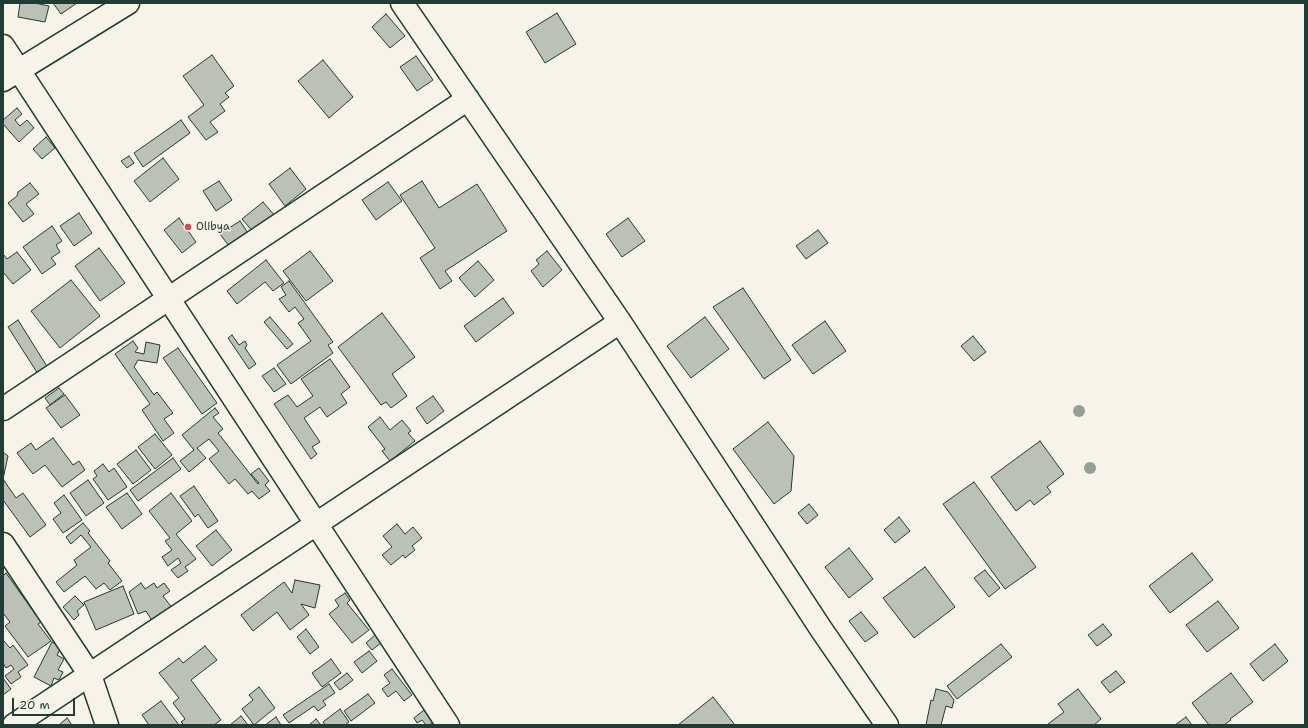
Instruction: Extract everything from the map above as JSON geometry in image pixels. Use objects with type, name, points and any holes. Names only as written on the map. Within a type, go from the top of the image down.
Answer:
[{"type":"street","points":[[11,75],[128,3]]},
{"type":"street","points":[[402,3],[620,322],[820,629],[887,725]]},
{"type":"street","points":[[3,46],[11,75],[169,299],[448,725]]},
{"type":"street","points":[[3,409],[468,99]]},
{"type":"street","points":[[14,725],[620,322]]},
{"type":"street","points":[[3,544],[90,675],[107,725]]},
{"type":"building","points":[[20,3],[35,3],[49,6],[45,22],[18,17]]},
{"type":"building","points":[[53,3],[77,3],[61,14]]},
{"type":"building","points":[[557,13],[576,44],[545,63],[526,32]]},
{"type":"building","points":[[386,14],[405,36],[390,48],[372,27]]},
{"type":"building","points":[[212,55],[234,86],[225,93],[229,97],[220,104],[225,111],[210,122],[218,132],[206,140],[188,117],[204,105],[183,76]]},
{"type":"building","points":[[416,56],[433,80],[417,91],[400,67]]},
{"type":"building","points":[[323,60],[353,97],[329,118],[298,81]]},
{"type":"building","points":[[17,108],[22,114],[15,120],[20,126],[27,120],[34,128],[19,142],[3,124],[3,120]]},
{"type":"building","points":[[181,120],[190,133],[143,167],[134,153]]},
{"type":"building","points":[[46,137],[55,148],[42,159],[33,149]]},
{"type":"building","points":[[129,156],[134,163],[127,168],[121,161]]},
{"type":"building","points":[[163,158],[179,179],[150,202],[134,181]]},
{"type":"building","points":[[290,168],[306,189],[285,206],[269,184]]},
{"type":"building","points":[[219,181],[232,200],[216,211],[203,191]]},
{"type":"building","points":[[422,181],[439,208],[477,184],[507,231],[445,271],[452,281],[440,289],[420,258],[435,248],[400,195]]},
{"type":"building","points":[[388,182],[402,201],[376,220],[362,200]]},
{"type":"building","points":[[30,183],[39,194],[26,204],[34,214],[23,222],[8,203],[17,196],[18,192]]},
{"type":"building","points":[[263,202],[276,217],[255,234],[242,219]]},
{"type":"building","points":[[79,213],[92,233],[74,246],[60,226]]},
{"type":"building","points":[[179,218],[196,242],[182,253],[164,230]]},
{"type":"building","points":[[628,218],[645,241],[622,257],[606,234]]},
{"type":"building","points":[[240,221],[248,233],[229,246],[220,234]]},
{"type":"building","points":[[52,226],[62,241],[56,245],[60,252],[51,258],[56,264],[42,274],[23,247]]},
{"type":"building","points":[[818,230],[828,243],[806,259],[796,246]]},
{"type":"building","points":[[99,248],[125,283],[100,301],[75,266]]},
{"type":"building","points":[[310,251],[333,281],[306,301],[283,271]]},
{"type":"building","points":[[547,251],[562,270],[543,287],[531,271],[539,264],[536,260]]},
{"type":"building","points":[[17,252],[31,270],[13,284],[3,272],[3,254],[7,259]]},
{"type":"building","points":[[266,260],[284,283],[273,291],[265,282],[237,304],[227,291]]},
{"type":"building","points":[[478,261],[494,280],[475,297],[459,278]]},
{"type":"building","points":[[71,280],[100,316],[60,348],[31,311]]},
{"type":"building","points":[[289,281],[333,342],[328,345],[333,353],[291,384],[277,365],[311,341],[298,323],[304,319],[295,307],[289,312],[279,299],[286,295],[281,287]]},
{"type":"building","points":[[743,288],[791,360],[764,379],[713,307]]},
{"type":"building","points":[[503,298],[514,313],[476,342],[464,326]]},
{"type":"building","points":[[382,313],[415,357],[392,374],[407,396],[391,408],[386,402],[381,405],[338,347]]},
{"type":"building","points":[[270,317],[293,344],[287,349],[264,322]]},
{"type":"building","points":[[705,317],[729,349],[691,378],[667,346]]},
{"type":"building","points":[[18,320],[48,368],[38,374],[8,327]]},
{"type":"building","points":[[825,321],[846,351],[813,374],[792,345]]},
{"type":"building","points":[[232,335],[239,345],[245,341],[247,345],[245,348],[256,364],[249,369],[228,338]]},
{"type":"building","points":[[973,336],[986,352],[974,361],[961,346]]},
{"type":"building","points":[[133,341],[138,348],[135,352],[144,354],[146,342],[160,345],[157,363],[138,360],[134,367],[154,395],[157,392],[173,413],[164,419],[174,433],[163,441],[142,410],[150,404],[115,354]]},
{"type":"building","points":[[178,348],[217,403],[202,414],[163,358]]},
{"type":"building","points":[[330,359],[350,387],[341,394],[347,403],[327,417],[320,407],[304,418],[320,442],[312,447],[317,454],[311,459],[274,404],[288,395],[297,407],[313,396],[301,379]]},
{"type":"building","points":[[274,368],[286,384],[274,392],[262,376]]},
{"type":"building","points":[[59,388],[64,394],[50,405],[45,398]]},
{"type":"building","points":[[65,395],[80,415],[61,428],[46,408]]},
{"type":"building","points":[[433,396],[444,411],[427,424],[416,408]]},
{"type":"building","points":[[215,408],[219,413],[213,417],[223,429],[218,433],[258,484],[259,483],[251,474],[259,468],[269,481],[265,485],[270,491],[259,499],[252,491],[248,494],[235,479],[229,484],[209,459],[219,451],[209,439],[197,448],[206,458],[189,472],[180,461],[194,450],[182,435]]},
{"type":"building","points":[[380,417],[390,430],[402,420],[411,431],[408,433],[415,441],[390,461],[382,451],[385,449],[368,427]]},
{"type":"building","points":[[768,422],[794,456],[791,491],[774,504],[733,449]]},
{"type":"building","points":[[155,434],[172,455],[155,469],[138,447]]},
{"type":"building","points":[[53,438],[73,465],[79,461],[85,470],[62,487],[45,465],[33,474],[17,453],[31,443],[36,450]]},
{"type":"building","points":[[1040,441],[1064,474],[1047,487],[1051,492],[1034,505],[1030,500],[1016,511],[991,477]]},
{"type":"building","points":[[136,450],[151,470],[133,484],[117,464]]},
{"type":"building","points":[[3,452],[8,456],[3,479]]},
{"type":"building","points":[[173,458],[181,469],[138,501],[130,490]]},
{"type":"building","points":[[103,464],[109,472],[114,468],[127,487],[108,500],[93,479],[97,476],[94,471]]},
{"type":"building","points":[[3,479],[16,498],[23,493],[46,525],[30,537],[3,500]]},
{"type":"building","points":[[88,480],[104,503],[86,516],[70,493]]},
{"type":"building","points":[[974,482],[1036,567],[1005,589],[943,504]]},
{"type":"building","points":[[194,486],[218,521],[208,528],[198,514],[195,517],[180,496]]},
{"type":"building","points":[[127,493],[142,514],[122,529],[106,507]]},
{"type":"building","points":[[171,493],[192,521],[176,534],[196,559],[185,567],[188,571],[178,578],[171,570],[181,563],[178,558],[168,566],[162,557],[172,550],[165,541],[170,538],[149,511]]},
{"type":"building","points":[[64,495],[82,520],[63,533],[53,519],[61,513],[54,503]]},
{"type":"building","points":[[809,504],[818,515],[807,524],[798,513]]},
{"type":"building","points":[[899,517],[910,531],[895,543],[884,530]]},
{"type":"building","points":[[83,523],[90,531],[88,533],[110,561],[108,563],[122,581],[110,590],[104,583],[96,589],[85,576],[64,592],[56,582],[77,565],[74,560],[91,547],[81,535],[71,544],[66,537]]},
{"type":"building","points":[[397,524],[405,534],[413,527],[422,538],[412,546],[415,550],[405,558],[403,555],[391,565],[382,555],[392,547],[383,536]]},
{"type":"building","points":[[216,530],[232,550],[212,566],[196,546]]},
{"type":"building","points":[[849,548],[873,579],[849,598],[825,567]]},
{"type":"building","points":[[1192,553],[1213,580],[1170,613],[1149,586]]},
{"type":"building","points":[[925,567],[955,607],[914,638],[883,598]]},
{"type":"building","points":[[985,570],[1000,588],[989,597],[974,578]]},
{"type":"building","points":[[6,573],[41,622],[38,624],[51,641],[28,657],[5,626],[10,622],[3,613],[3,576]]},
{"type":"building","points":[[295,580],[320,585],[315,608],[301,604],[309,615],[290,630],[277,612],[253,631],[241,615],[284,582],[292,593]]},
{"type":"building","points":[[141,583],[145,589],[154,583],[157,588],[164,583],[170,591],[163,596],[173,609],[154,624],[146,611],[138,614],[129,592]]},
{"type":"building","points":[[123,586],[134,614],[96,630],[84,602]]},
{"type":"building","points":[[345,593],[350,600],[347,603],[369,630],[352,643],[329,614],[339,606],[335,600]]},
{"type":"building","points":[[75,596],[84,605],[77,611],[79,615],[74,620],[63,607]]},
{"type":"building","points":[[1218,601],[1239,628],[1207,652],[1186,625]]},
{"type":"building","points":[[861,612],[878,633],[865,642],[849,621]]},
{"type":"building","points":[[1103,624],[1112,635],[1097,646],[1088,635]]},
{"type":"building","points":[[306,629],[319,647],[310,654],[297,637]]},
{"type":"building","points":[[375,635],[382,642],[372,650],[366,643]]},
{"type":"building","points":[[3,641],[10,648],[13,645],[28,665],[18,672],[21,677],[11,684],[5,676],[14,669],[11,665],[6,668],[3,663]]},
{"type":"building","points":[[52,642],[61,647],[57,655],[64,659],[58,670],[63,672],[59,680],[54,678],[51,686],[34,677]]},
{"type":"building","points":[[1001,644],[1012,657],[957,699],[947,686]]},
{"type":"building","points":[[1275,644],[1288,661],[1263,681],[1250,664]]},
{"type":"building","points":[[205,646],[217,660],[191,680],[221,720],[214,725],[184,725],[181,722],[185,719],[173,703],[179,698],[159,673],[179,658],[183,663]]},
{"type":"building","points":[[369,651],[377,661],[362,673],[354,662]]},
{"type":"building","points":[[331,659],[341,673],[322,687],[312,673]]},
{"type":"building","points":[[392,669],[412,695],[404,701],[396,691],[388,697],[382,689],[390,683],[384,675]]},
{"type":"building","points":[[1116,671],[1125,682],[1110,693],[1101,682]]},
{"type":"building","points":[[347,673],[353,680],[340,690],[334,683]]},
{"type":"building","points":[[1231,673],[1253,702],[1224,725],[1209,725],[1192,703]]},
{"type":"building","points":[[3,678],[11,689],[3,695]]},
{"type":"building","points":[[329,684],[335,693],[323,701],[326,705],[318,711],[314,706],[289,723],[283,715]]},
{"type":"building","points":[[259,687],[275,708],[254,725],[242,709],[253,700],[249,695]]},
{"type":"building","points":[[936,689],[948,692],[954,700],[952,708],[946,706],[941,725],[926,725],[931,700],[933,701]]},
{"type":"building","points":[[1078,689],[1101,719],[1094,725],[1049,725],[1048,724],[1064,712],[1058,704]]},
{"type":"building","points":[[368,694],[375,703],[351,721],[344,711]]},
{"type":"building","points":[[713,697],[735,725],[678,725]]},
{"type":"building","points":[[161,701],[179,725],[149,725],[142,715]]},
{"type":"building","points":[[340,709],[349,722],[345,725],[325,725],[323,722]]},
{"type":"building","points":[[424,710],[433,722],[429,725],[426,725],[422,720],[417,723],[414,718]]},
{"type":"building","points":[[241,716],[248,725],[230,725]]},
{"type":"building","points":[[276,717],[281,725],[265,725]]},
{"type":"building","points":[[1186,717],[1192,725],[1175,725]]},
{"type":"building","points":[[67,718],[72,725],[59,725]]},
{"type":"building","points":[[316,719],[321,725],[309,725]]},
{"type":"place","name":"Olibya","points":[[188,227]]}]
